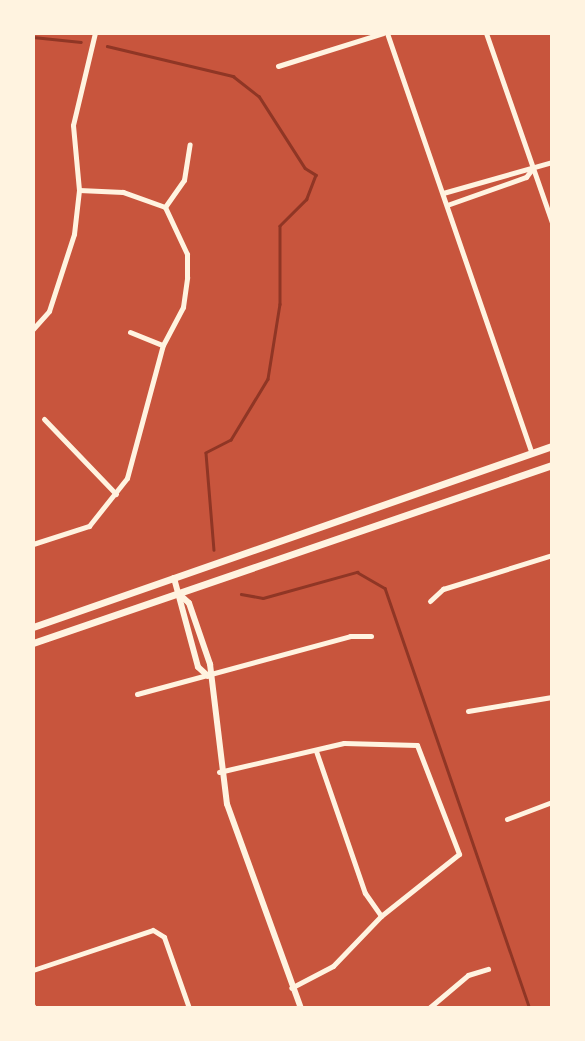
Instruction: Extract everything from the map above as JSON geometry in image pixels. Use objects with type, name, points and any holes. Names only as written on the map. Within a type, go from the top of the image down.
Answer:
[{"type":"main road","points":[[33,627],[552,446]]},
{"type":"main road","points":[[33,643],[552,465]]},
{"type":"street","points":[[33,329],[66,269],[79,190],[73,125],[95,33]]},
{"type":"street","points":[[278,66],[385,33],[532,453]]},
{"type":"street","points":[[486,33],[552,222]]},
{"type":"street","points":[[165,207],[184,180],[190,144]]},
{"type":"street","points":[[443,193],[520,166],[533,168],[552,162]]},
{"type":"street","points":[[447,205],[526,177],[533,168]]},
{"type":"street","points":[[33,544],[89,526],[116,494],[141,441],[163,345],[183,307],[187,277],[187,254],[165,207],[123,192],[79,190]]},
{"type":"street","points":[[130,332],[163,345]]},
{"type":"street","points":[[44,419],[116,494]]},
{"type":"street","points":[[430,601],[443,589],[552,555]]},
{"type":"street","points":[[174,578],[185,631],[208,676]]},
{"type":"street","points":[[179,593],[189,603],[208,676],[219,772],[291,988],[301,1008]]},
{"type":"street","points":[[136,694],[350,636],[371,636]]},
{"type":"street","points":[[468,711],[552,697]]},
{"type":"street","points":[[219,772],[365,742],[422,749],[459,854],[382,916],[333,966],[291,988]]},
{"type":"street","points":[[316,751],[365,893],[382,916]]},
{"type":"street","points":[[506,819],[552,802]]},
{"type":"street","points":[[33,970],[143,931],[160,933],[189,1008]]},
{"type":"street","points":[[429,1008],[468,975],[488,969]]},
{"type":"waterway","points":[[33,37],[81,42]]},
{"type":"waterway","points":[[107,46],[233,76],[259,96],[305,168],[316,175],[307,199],[280,226],[280,304],[268,379],[231,440],[206,453],[214,550]]},
{"type":"waterway","points":[[241,594],[263,598],[357,572],[385,588],[530,1008]]}]
